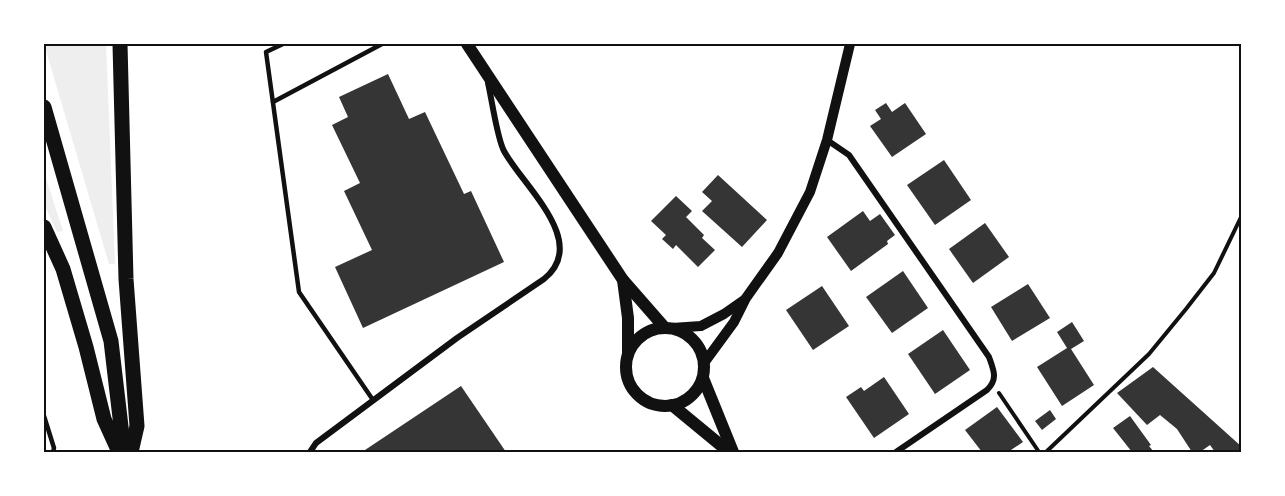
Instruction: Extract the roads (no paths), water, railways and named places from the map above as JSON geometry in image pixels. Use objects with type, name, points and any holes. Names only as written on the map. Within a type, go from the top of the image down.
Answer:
[{"type":"main road","points":[[120,44],[126,279],[137,426],[131,453]]},
{"type":"main road","points":[[467,44],[623,279],[669,328]]},
{"type":"main road","points":[[44,107],[111,341],[124,453]]},
{"type":"main road","points":[[44,226],[63,269],[104,419],[118,453]]},
{"type":"main road","points":[[623,279],[628,318],[626,372],[636,393],[654,404],[672,405],[691,396],[703,378],[704,363],[701,351],[684,333],[669,328],[653,329],[642,335],[633,344],[628,354]]},
{"type":"main road","points":[[703,378],[731,453]]},
{"type":"main road","points":[[672,405],[731,453]]},
{"type":"street","points":[[704,363],[734,322],[746,298],[778,253],[810,192],[827,140],[850,44]]},
{"type":"street","points":[[310,453],[316,443],[448,345],[544,279],[553,272],[558,264],[561,253],[559,235],[553,220],[503,150],[485,69]]},
{"type":"street","points":[[827,140],[849,155],[989,357],[995,373],[993,384],[987,390],[896,453]]},
{"type":"street","points":[[669,328],[701,326],[724,314],[746,298]]},
{"type":"lane","points":[[283,44],[266,52],[299,292],[373,400]]},
{"type":"lane","points":[[273,102],[382,44]]},
{"type":"lane","points":[[44,416],[54,448],[53,453]]}]
